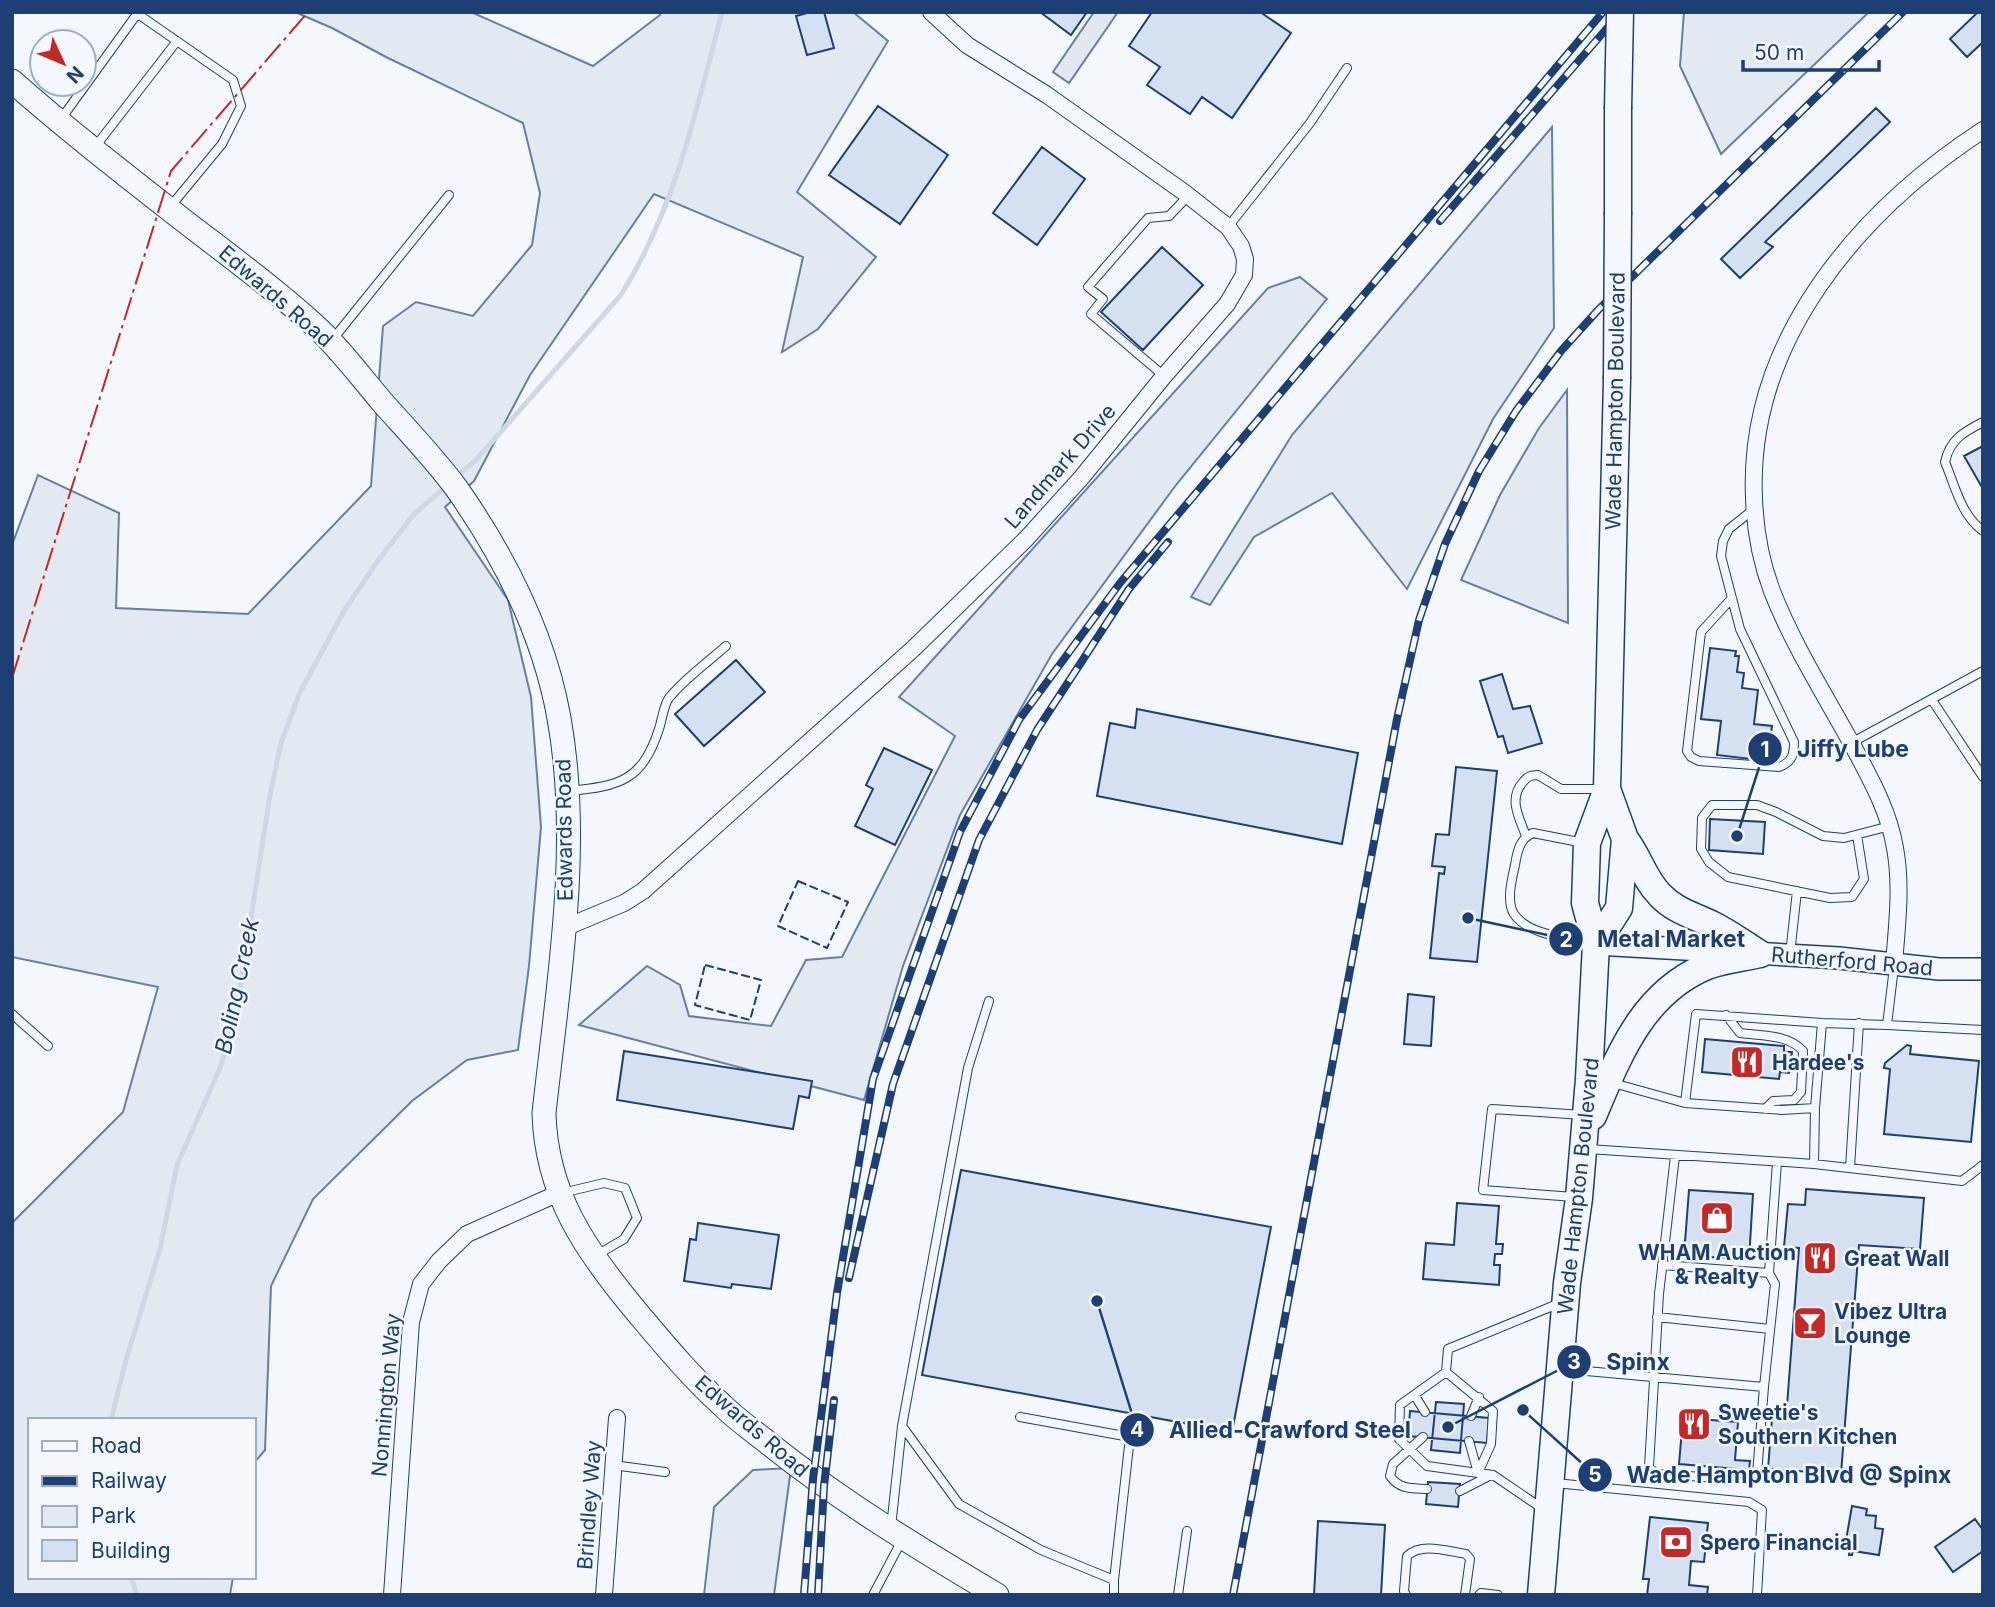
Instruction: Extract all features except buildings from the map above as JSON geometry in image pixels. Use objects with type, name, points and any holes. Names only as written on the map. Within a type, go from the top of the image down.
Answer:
[{"type":"main road","name":"Wade Hampton Boulevard","points":[[1541,1595],[1566,1301],[1584,1135],[1599,1080],[1596,944],[1585,904],[1587,844],[1607,789],[1617,379],[1620,12]]},
{"type":"main road","name":"Edwards Road","points":[[12,81],[93,150],[276,292],[331,342],[456,488],[513,581],[540,643],[559,719],[566,791],[567,856],[564,928],[544,1114],[547,1152],[559,1193],[580,1236],[658,1337],[722,1406],[824,1486],[997,1595]]},
{"type":"main road","name":"Wade Hampton Boulevard","points":[[1596,944],[1619,908],[1625,839],[1607,789]]},
{"type":"main road","points":[[1625,839],[1634,850],[1650,884],[1667,902],[1677,910],[1715,926],[1760,954]]},
{"type":"main road","name":"Wade Hampton Boulevard","points":[[1599,1080],[1655,1001],[1675,983],[1709,965],[1760,954]]},
{"type":"street","name":"Landmark Drive","points":[[564,928],[643,891],[914,648],[1026,540],[1227,304],[1241,282],[1245,259],[1241,246],[1228,227],[1188,195],[1047,95],[967,45],[930,12]]},
{"type":"street","points":[[1894,964],[1899,878],[1890,827],[1875,786],[1785,622],[1771,589],[1761,554],[1754,509],[1756,438],[1765,397],[1782,349],[1809,299],[1841,254],[1882,210],[1920,176],[1983,130]]},
{"type":"street","name":"Rutherford Road","points":[[1596,944],[1790,956],[1939,969],[1983,969]]},
{"type":"street","name":"Nonnington Way","points":[[392,1595],[411,1322],[421,1284],[439,1261],[467,1234],[559,1193]]},
{"type":"street","name":"Brindley Way","points":[[604,1595],[617,1418]]},
{"type":"lane","points":[[59,122],[136,13],[233,80],[241,106],[222,144],[169,209]]},
{"type":"lane","points":[[93,150],[177,41]]},
{"type":"lane","points":[[1228,227],[1310,123],[1347,68]]},
{"type":"lane","points":[[331,342],[449,195]]},
{"type":"lane","points":[[1164,376],[1091,314],[1103,299],[1088,287],[1148,218],[1169,216],[1188,195]]},
{"type":"lane","points":[[1983,422],[1951,443],[1945,462],[1965,511],[1973,524],[1983,531]]},
{"type":"lane","points":[[1732,598],[1701,632],[1687,751],[1699,761],[1779,767],[1789,763],[1794,754],[1794,741],[1740,629],[1732,598],[1721,556],[1723,541],[1729,529],[1754,509]]},
{"type":"lane","points":[[566,791],[599,788],[630,776],[644,765],[657,735],[667,700],[726,646]]},
{"type":"lane","points":[[1851,743],[1983,671]]},
{"type":"lane","points":[[1932,700],[1983,777]]},
{"type":"lane","points":[[1526,836],[1514,804],[1517,790],[1527,778],[1538,775],[1561,789],[1607,789]]},
{"type":"lane","points":[[1857,835],[1864,879],[1852,897],[1830,898],[1728,877],[1709,862],[1701,849],[1702,818],[1712,805],[1756,805],[1823,836],[1844,838],[1890,827]]},
{"type":"lane","points":[[1587,844],[1533,833],[1526,836],[1514,866],[1510,902],[1513,914],[1533,929],[1596,944]]},
{"type":"lane","points":[[1790,956],[1797,891]]},
{"type":"lane","points":[[1887,1025],[1894,964]]},
{"type":"lane","points":[[873,1595],[897,1533],[902,1426],[968,1068],[989,1001]]},
{"type":"lane","points":[[12,1014],[48,1046]]},
{"type":"lane","points":[[1685,1103],[1696,1014],[1983,1030]]},
{"type":"lane","points":[[1726,1015],[1740,1033],[1787,1039],[1795,1042],[1803,1051],[1801,1092],[1794,1100],[1773,1101],[1765,1109]]},
{"type":"lane","points":[[1814,1164],[1815,1108],[1822,1023]]},
{"type":"lane","points":[[1850,1168],[1859,1023]]},
{"type":"lane","points":[[1599,1080],[1685,1103],[1765,1109],[1815,1108]]},
{"type":"lane","points":[[1578,1198],[1483,1190],[1492,1109],[1584,1135],[1675,1156],[1814,1164],[1962,1181],[1983,1165]]},
{"type":"lane","points":[[1675,1156],[1657,1317],[1649,1467],[1656,1474],[1752,1480],[1757,1474],[1775,1283],[1769,1273],[1777,1162]]},
{"type":"lane","points":[[559,1193],[604,1183],[625,1188],[637,1218],[624,1239],[594,1256]]},
{"type":"lane","points":[[1662,1265],[1769,1273]]},
{"type":"lane","points":[[1548,1513],[1493,1475],[1427,1466],[1399,1439],[1401,1405],[1446,1372],[1448,1349],[1566,1301]]},
{"type":"lane","points":[[1657,1317],[1770,1329]]},
{"type":"lane","points":[[1560,1369],[1764,1387]]},
{"type":"lane","points":[[1446,1372],[1479,1397],[1493,1412],[1491,1444],[1478,1473]]},
{"type":"lane","points":[[1415,1396],[1425,1412]]},
{"type":"lane","points":[[1471,1416],[1479,1397]]},
{"type":"lane","points":[[1020,1417],[1130,1437],[1114,1595]]},
{"type":"lane","points":[[902,1426],[960,1504],[1041,1550],[1114,1580]]},
{"type":"lane","points":[[1423,1437],[1393,1464],[1390,1476],[1396,1484],[1404,1488],[1427,1489]]},
{"type":"lane","points":[[1469,1441],[1478,1473]]},
{"type":"lane","points":[[613,1465],[665,1472]]},
{"type":"lane","points":[[1460,1491],[1493,1475]]},
{"type":"lane","points":[[1551,1482],[1749,1502],[1762,1510],[1757,1595]]},
{"type":"lane","points":[[1178,1595],[1187,1531]]},
{"type":"lane","points":[[1406,1595],[1404,1591],[1407,1556],[1414,1549],[1422,1548],[1466,1554],[1470,1559],[1465,1595]]},
{"type":"lane","points":[[1479,1595],[1498,1595]]},
{"type":"green space","points":[[295,12],[471,12],[593,66],[661,12],[853,12],[888,41],[797,192],[876,257],[818,329],[782,352],[803,257],[654,194],[530,375],[474,481],[445,507],[508,600],[531,697],[541,827],[529,966],[518,1050],[467,1060],[412,1101],[313,1199],[271,1286],[265,1450],[256,1461],[256,1418],[28,1418],[28,1579],[233,1579],[230,1595],[12,1595],[12,1223],[123,1112],[158,987],[12,957],[12,545],[38,475],[119,513],[116,608],[248,614],[371,486],[383,326],[416,302],[473,316],[532,245],[540,193],[523,123]]},
{"type":"green space","points":[[1684,12],[1869,12],[1721,154],[1680,66]]},
{"type":"green space","points":[[1552,127],[1554,328],[1493,419],[1407,589],[1332,493],[1254,537],[1210,605],[1191,597],[1292,435]]},
{"type":"green space","points":[[1300,277],[1327,299],[1176,485],[1052,654],[960,815],[903,966],[864,1100],[579,1025],[647,966],[680,985],[689,1016],[771,1026],[806,960],[842,957],[955,736],[899,697],[1268,288]]},
{"type":"green space","points":[[1567,390],[1568,623],[1461,580],[1500,495],[1539,428]]},
{"type":"green space","points":[[791,1468],[774,1595],[704,1595],[714,1507],[753,1470]]},
{"type":"shaded area","points":[[1094,12],[1118,12],[1069,83],[1053,72]]},
{"type":"waterway","points":[[455,478],[476,460],[620,296],[639,264],[682,159],[722,12]]},
{"type":"waterway","name":"Boling Creek","points":[[112,1418],[160,1249],[177,1165],[220,1068],[236,1015],[270,795],[281,743],[300,692],[344,611],[414,514],[448,485]]},
{"type":"waterway","name":"Boling Creek","points":[[132,1579],[137,1595]]},
{"type":"railway","points":[[804,1595],[813,1479],[837,1293],[873,1079],[960,832],[1019,720],[1120,583],[1603,12]]},
{"type":"railway","points":[[1440,221],[1621,12]]},
{"type":"railway","points":[[1233,1595],[1397,719],[1419,620],[1445,544],[1479,471],[1516,411],[1561,351],[1599,309],[1903,12]]},
{"type":"railway","points":[[849,1278],[893,1084],[979,840],[1037,730],[1129,589],[1168,542]]},
{"type":"railway","points":[[818,1595],[824,1486],[834,1400]]},
{"type":"fence","points":[[798,881],[848,902],[827,948],[778,926],[798,881]]},
{"type":"fence","points":[[705,965],[761,980],[750,1020],[695,1005],[705,965]]},
{"type":"power","points":[[12,678],[171,171],[308,12]]},
{"type":"place","name":"Jiffy Lube","points":[[1737,836]]},
{"type":"place","name":"Metal Market","points":[[1468,918]]},
{"type":"place","name":"Hardee's","points":[[1747,1062]]},
{"type":"place","name":"WHAM Auction & Realty","points":[[1717,1218]]},
{"type":"place","name":"Great Wall","points":[[1820,1258]]},
{"type":"place","name":"Allied-Crawford Steel","points":[[1097,1301]]},
{"type":"place","name":"Vibez Ultra Lounge","points":[[1810,1323]]},
{"type":"place","name":"Wade Hampton Blvd @ Spinx","points":[[1523,1410]]},
{"type":"place","name":"Sweetie's Southern Kitchen","points":[[1694,1424]]},
{"type":"place","name":"Spinx","points":[[1448,1427]]},
{"type":"place","name":"Spero Financial","points":[[1676,1542]]}]
